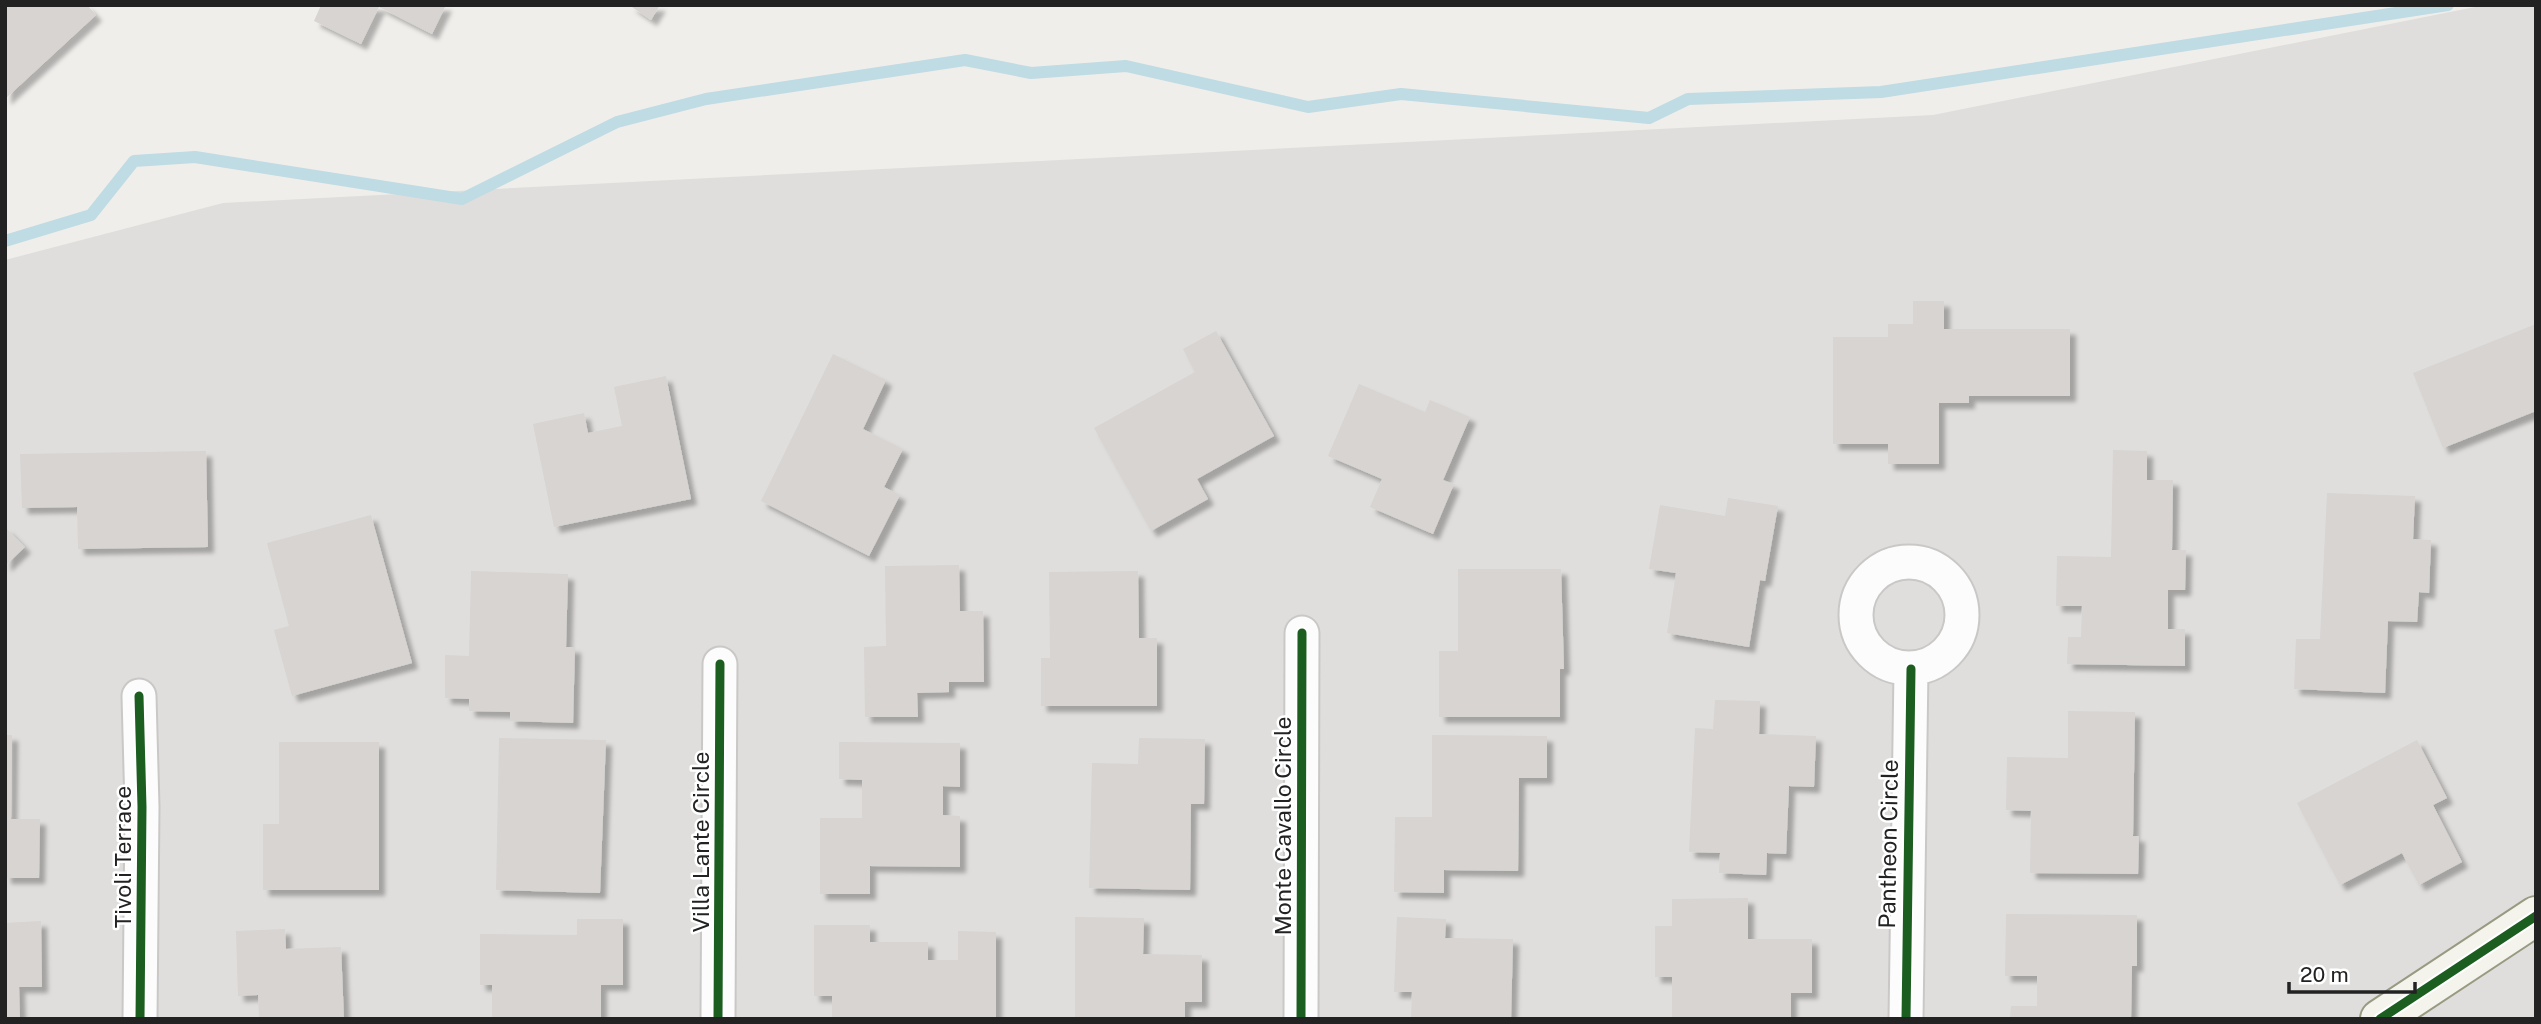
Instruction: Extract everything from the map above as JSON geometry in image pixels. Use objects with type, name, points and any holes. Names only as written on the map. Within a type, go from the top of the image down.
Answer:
[{"type":"street","name":"Monte Cavallo Circle","points":[[1301,1019],[1302,633]]},
{"type":"street","name":"Villa Lante Circle","points":[[718,1019],[720,664]]},
{"type":"street","name":"Pantheon Circle","points":[[1906,1019],[1911,669]]},
{"type":"street","name":"Tivoli Terrace","points":[[139,696],[142,807],[140,1019]]},
{"type":"street","points":[[2379,1019],[2536,916]]},
{"type":"shaded area","points":[[2485,5],[2536,5],[2536,1019],[5,1019],[5,260],[223,203],[1933,115]]},
{"type":"building","points":[[5,5],[87,5],[96,15],[5,99]]},
{"type":"building","points":[[321,5],[446,5],[432,34],[379,7],[361,44],[314,21]]},
{"type":"building","points":[[629,5],[660,5],[651,20]]},
{"type":"building","points":[[1913,301],[1944,301],[1944,329],[2070,329],[2070,396],[1969,396],[1969,403],[1939,403],[1939,464],[1888,464],[1888,444],[1833,444],[1833,337],[1888,337],[1888,324],[1913,324]]},
{"type":"building","points":[[2536,324],[2536,411],[2443,448],[2413,373]]},
{"type":"building","points":[[1216,331],[1274,436],[1197,479],[1208,499],[1151,531],[1094,428],[1195,372],[1183,349]]},
{"type":"building","points":[[833,354],[886,380],[863,429],[903,449],[884,487],[900,495],[869,556],[761,501]]},
{"type":"building","points":[[666,376],[691,499],[554,527],[533,424],[584,413],[588,433],[622,426],[614,387]]},
{"type":"building","points":[[1359,384],[1425,412],[1430,400],[1470,417],[1443,480],[1454,484],[1433,534],[1370,507],[1382,479],[1328,456]]},
{"type":"building","points":[[2113,450],[2147,451],[2147,480],[2173,480],[2172,550],[2186,550],[2185,590],[2168,590],[2168,629],[2185,629],[2185,666],[2067,664],[2068,637],[2081,637],[2082,606],[2056,606],[2057,556],[2111,557]]},
{"type":"building","points":[[206,451],[208,547],[78,549],[77,507],[22,508],[20,454]]},
{"type":"building","points":[[2327,493],[2415,496],[2413,539],[2431,540],[2429,593],[2419,592],[2417,622],[2388,621],[2385,693],[2294,689],[2296,639],[2320,639]]},
{"type":"building","points":[[1728,498],[1778,506],[1765,581],[1760,580],[1749,647],[1667,633],[1676,573],[1649,569],[1660,505],[1725,516]]},
{"type":"building","points":[[371,515],[412,663],[292,696],[274,630],[289,626],[267,543]]},
{"type":"building","points":[[5,527],[25,547],[5,566]]},
{"type":"building","points":[[959,565],[960,611],[983,611],[984,682],[949,682],[949,692],[917,693],[918,717],[865,717],[864,647],[886,646],[885,566]]},
{"type":"building","points":[[1458,569],[1561,569],[1564,669],[1560,669],[1560,717],[1439,717],[1439,651],[1458,651]]},
{"type":"building","points":[[471,571],[568,574],[566,647],[575,647],[573,723],[510,721],[510,712],[469,711],[469,699],[445,698],[445,655],[469,656]]},
{"type":"building","points":[[1138,571],[1139,638],[1157,638],[1157,706],[1041,706],[1041,658],[1050,658],[1049,572]]},
{"type":"building","points":[[1715,700],[1760,701],[1759,734],[1816,736],[1814,787],[1789,786],[1786,854],[1767,853],[1766,875],[1719,873],[1720,853],[1689,852],[1695,728],[1713,729]]},
{"type":"building","points":[[2068,711],[2135,712],[2133,836],[2139,836],[2138,874],[2030,873],[2031,811],[2006,810],[2007,757],[2068,758]]},
{"type":"building","points":[[5,735],[12,735],[11,819],[40,819],[39,878],[5,878]]},
{"type":"building","points":[[1432,735],[1547,736],[1547,778],[1519,778],[1518,871],[1444,870],[1444,893],[1394,892],[1395,817],[1432,817]]},
{"type":"building","points":[[499,738],[606,740],[600,893],[496,890]]},
{"type":"building","points":[[1139,738],[1205,739],[1204,804],[1191,804],[1190,890],[1089,888],[1092,763],[1138,764]]},
{"type":"building","points":[[2417,740],[2447,798],[2433,805],[2462,862],[2419,885],[2402,853],[2340,885],[2297,803]]},
{"type":"building","points":[[279,742],[379,742],[379,890],[263,890],[263,824],[279,824]]},
{"type":"building","points":[[839,742],[960,743],[960,787],[943,786],[943,815],[960,816],[960,867],[870,866],[870,894],[820,894],[820,818],[862,818],[862,780],[839,779]]},
{"type":"building","points":[[1748,898],[1748,939],[1812,939],[1812,993],[1791,993],[1791,1019],[1672,1019],[1672,977],[1655,977],[1655,926],[1672,926],[1672,899]]},
{"type":"building","points":[[2006,914],[2137,915],[2137,966],[2132,966],[2131,1019],[2010,1019],[2011,1006],[2037,1006],[2037,976],[2005,976]]},
{"type":"building","points":[[1075,917],[1144,918],[1143,954],[1202,955],[1202,1002],[1185,1002],[1185,1019],[1075,1019]]},
{"type":"building","points":[[1397,917],[1446,919],[1445,938],[1513,939],[1511,1019],[1411,1019],[1412,992],[1394,992]]},
{"type":"building","points":[[577,919],[623,919],[623,985],[601,985],[601,1019],[492,1019],[492,985],[480,985],[480,934],[577,935]]},
{"type":"building","points":[[41,921],[42,987],[19,987],[20,1019],[5,1019],[5,923]]},
{"type":"building","points":[[814,925],[870,925],[870,942],[928,942],[928,960],[958,960],[958,931],[996,932],[996,1019],[832,1019],[832,996],[814,996]]},
{"type":"building","points":[[285,929],[286,949],[341,947],[344,1019],[259,1019],[258,995],[238,996],[236,931]]},
{"type":"waterway","points":[[5,241],[91,215],[134,161],[195,157],[462,199],[617,122],[706,99],[965,60],[1031,73],[1126,66],[1308,107],[1401,94],[1649,118],[1688,99],[1881,92],[2448,5]]},
{"type":"cycle path","points":[[1301,1019],[1302,633]]},
{"type":"cycle path","points":[[718,1019],[720,664]]},
{"type":"cycle path","points":[[1906,1019],[1911,669]]},
{"type":"cycle path","points":[[139,696],[142,807],[140,1019]]},
{"type":"cycle path","points":[[2380,1019],[2536,916]]}]
